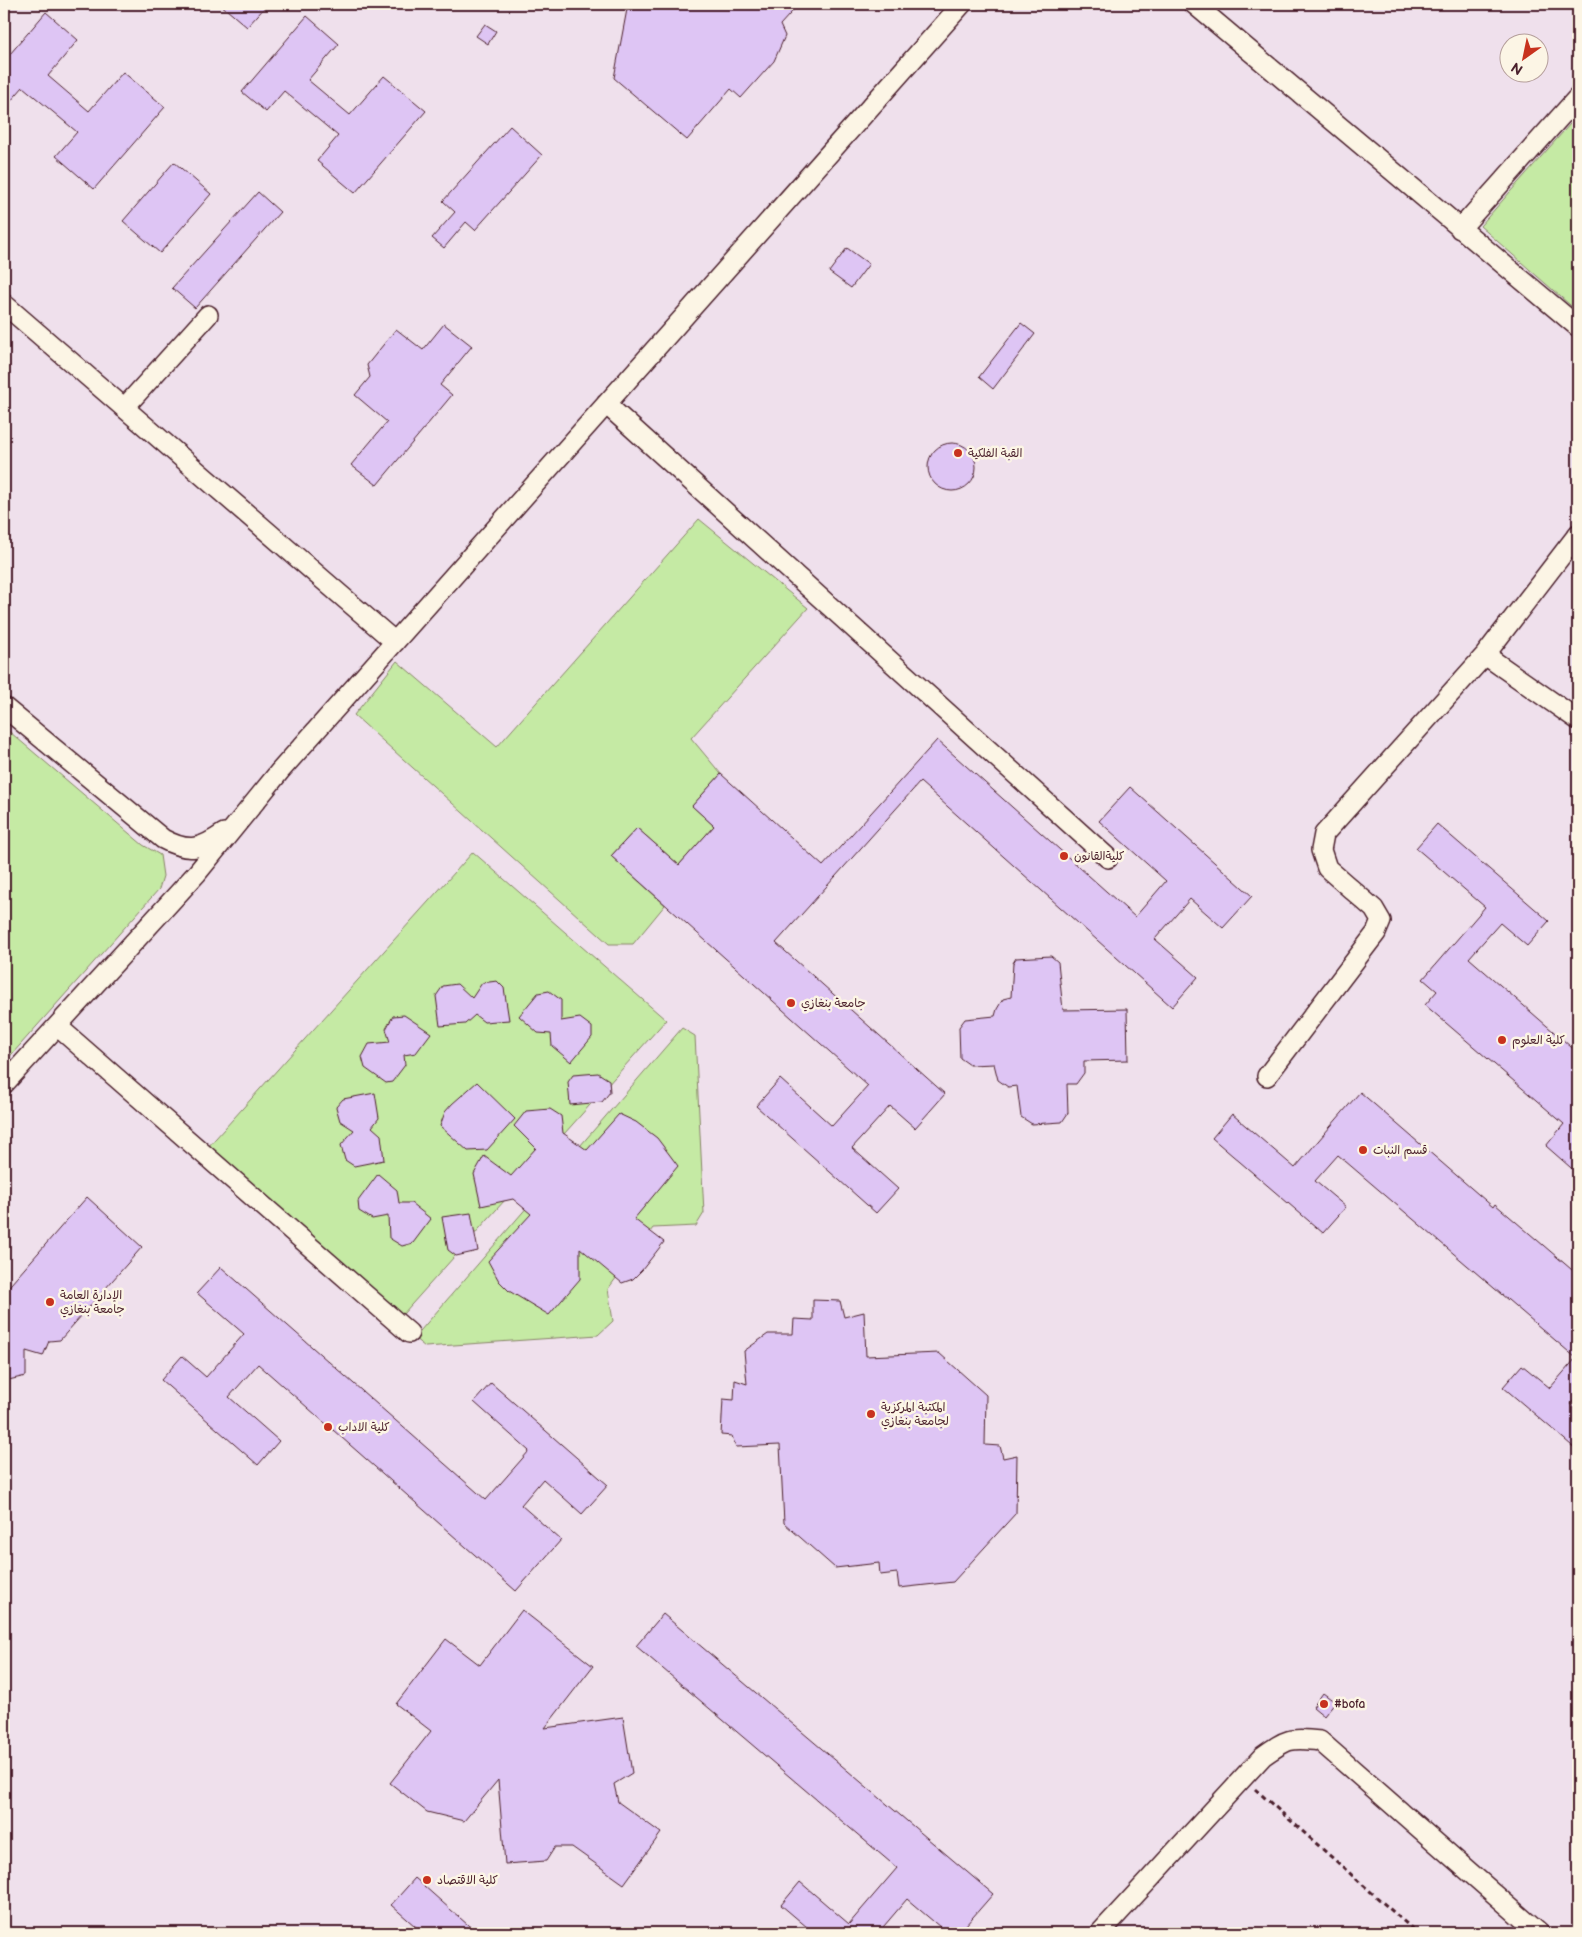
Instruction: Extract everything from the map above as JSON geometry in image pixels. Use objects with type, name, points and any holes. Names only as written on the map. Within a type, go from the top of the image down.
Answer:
[{"type":"lane","points":[[4,1084],[197,873],[235,824],[395,642],[962,4]]},
{"type":"lane","points":[[1194,4],[1578,327]]},
{"type":"lane","points":[[1460,229],[1578,97]]},
{"type":"lane","points":[[4,304],[395,642]]},
{"type":"lane","points":[[124,408],[208,314]]},
{"type":"lane","points":[[606,404],[1108,858]]},
{"type":"lane","points":[[1267,1076],[1376,933],[1381,921],[1374,909],[1327,868],[1321,850],[1324,834],[1485,655],[1578,534]]},
{"type":"lane","points":[[1485,655],[1578,720]]},
{"type":"lane","points":[[4,707],[163,839],[175,846],[192,849],[211,842],[235,824]]},
{"type":"lane","points":[[57,1026],[410,1333]]},
{"type":"lane","points":[[1100,1933],[1263,1756],[1286,1740],[1299,1738],[1320,1741],[1539,1933]]},
{"type":"path","points":[[1243,1778],[1417,1933]]},
{"type":"shaded area","name":"جامعة بنغازي","points":[[4,4],[1578,4],[1578,1933],[4,1933]]},
{"type":"green space","points":[[1578,115],[1578,312],[1480,226]]},
{"type":"green space","points":[[699,519],[808,608],[691,738],[721,774],[692,806],[714,826],[679,865],[637,828],[611,856],[665,905],[633,944],[609,944],[354,715],[397,661],[497,747]]},
{"type":"green space","points":[[4,727],[143,845],[160,855],[163,876],[159,889],[4,1063]]},
{"type":"green space","points":[[473,852],[666,1020],[403,1314],[207,1148]]},
{"type":"green space","points":[[682,1028],[695,1036],[704,1213],[696,1226],[653,1228],[608,1289],[613,1321],[598,1335],[425,1347],[414,1338]]},
{"type":"building","points":[[220,4],[268,4],[247,27]]},
{"type":"building","points":[[628,4],[799,4],[780,25],[785,36],[774,61],[741,98],[731,89],[687,140],[614,78]]},
{"type":"building","points":[[46,12],[78,40],[48,76],[89,111],[123,72],[165,107],[94,189],[56,156],[77,132],[23,87],[4,109],[4,61]]},
{"type":"building","points":[[307,16],[339,44],[308,80],[350,115],[384,76],[426,111],[355,193],[317,161],[338,136],[284,91],[266,112],[242,92]]},
{"type":"building","points":[[485,24],[496,31],[488,44],[476,36]]},
{"type":"building","points":[[510,126],[542,155],[475,230],[466,222],[444,248],[432,238],[455,212],[443,201]]},
{"type":"building","points":[[174,162],[211,194],[160,253],[123,221]]},
{"type":"building","points":[[258,192],[280,212],[195,308],[172,288]]},
{"type":"building","points":[[847,248],[869,264],[851,288],[829,272]]},
{"type":"building","points":[[1021,323],[1035,334],[993,389],[979,377]]},
{"type":"building","points":[[444,324],[472,346],[440,385],[452,395],[377,485],[351,465],[387,422],[355,395],[370,377],[367,365],[396,329],[423,350]]},
{"type":"building","points":[[947,443],[957,443],[966,447],[972,453],[975,458],[975,476],[966,487],[957,491],[947,491],[938,487],[932,481],[928,472],[928,462],[932,453],[938,447]]},
{"type":"building","points":[[937,740],[1135,917],[1166,881],[1099,821],[1130,787],[1252,896],[1223,928],[1190,899],[1155,939],[1198,977],[1172,1007],[920,782],[776,943],[945,1094],[915,1128],[890,1106],[852,1148],[898,1189],[876,1213],[756,1106],[780,1079],[832,1126],[868,1086],[611,856],[637,828],[679,865],[714,826],[692,806],[721,774],[823,866]]},
{"type":"building","points":[[1437,824],[1549,921],[1527,946],[1500,923],[1469,958],[1578,1053],[1578,1174],[1546,1146],[1564,1124],[1425,1005],[1437,991],[1423,979],[1485,907],[1416,848]]},
{"type":"building","points":[[1051,956],[1058,962],[1063,1010],[1127,1009],[1128,1060],[1084,1061],[1084,1073],[1076,1084],[1067,1084],[1068,1113],[1062,1122],[1032,1124],[1021,1117],[1017,1086],[1008,1087],[998,1080],[994,1064],[970,1065],[960,1058],[959,1027],[965,1019],[995,1016],[1003,999],[1011,997],[1013,963],[1016,958]]},
{"type":"building","points":[[497,981],[504,988],[509,1020],[484,1022],[475,1015],[465,1024],[440,1026],[436,996],[443,986],[457,984],[472,998],[482,983]]},
{"type":"building","points":[[549,991],[561,1000],[561,1021],[580,1018],[592,1027],[592,1037],[571,1062],[552,1046],[551,1034],[538,1033],[519,1016],[538,993]]},
{"type":"building","points":[[404,1015],[431,1033],[416,1053],[404,1055],[405,1065],[392,1082],[386,1083],[365,1068],[362,1057],[369,1044],[390,1042],[386,1029],[393,1016]]},
{"type":"building","points":[[598,1073],[609,1080],[610,1092],[602,1102],[570,1105],[568,1082],[573,1075]]},
{"type":"building","points":[[477,1082],[515,1119],[487,1150],[468,1151],[440,1126],[445,1112]]},
{"type":"building","points":[[1360,1092],[1493,1207],[1495,1204],[1578,1275],[1578,1395],[1571,1404],[1578,1410],[1578,1451],[1503,1387],[1522,1365],[1550,1388],[1576,1358],[1338,1155],[1315,1181],[1346,1207],[1323,1233],[1212,1138],[1232,1114],[1295,1168]]},
{"type":"building","points":[[375,1093],[379,1118],[372,1127],[381,1135],[384,1160],[354,1166],[345,1160],[341,1145],[354,1130],[340,1121],[336,1107],[343,1099]]},
{"type":"building","points":[[550,1109],[561,1116],[563,1133],[587,1150],[619,1114],[636,1122],[657,1138],[678,1166],[634,1219],[664,1242],[642,1270],[633,1279],[622,1283],[580,1248],[580,1279],[549,1315],[509,1291],[499,1281],[488,1261],[531,1214],[513,1199],[481,1206],[474,1174],[484,1156],[511,1176],[536,1148],[514,1126],[526,1111]]},
{"type":"building","points":[[378,1174],[397,1190],[399,1203],[411,1203],[431,1219],[413,1243],[402,1246],[389,1238],[388,1216],[372,1219],[359,1211],[358,1201]]},
{"type":"building","name":"الإدارة العامة جامعة بنغازي","points":[[87,1197],[142,1247],[60,1340],[49,1341],[43,1356],[26,1351],[26,1376],[4,1381],[4,1292]]},
{"type":"building","points":[[471,1213],[478,1251],[456,1256],[448,1250],[442,1217]]},
{"type":"building","points":[[221,1267],[486,1500],[529,1451],[474,1402],[491,1383],[608,1485],[582,1514],[543,1479],[521,1505],[561,1540],[516,1591],[258,1364],[229,1397],[279,1441],[258,1465],[161,1380],[182,1356],[206,1377],[244,1334],[197,1293]]},
{"type":"building","points":[[813,1300],[840,1301],[844,1317],[864,1312],[866,1356],[939,1353],[986,1395],[985,1445],[1000,1446],[1003,1458],[1017,1455],[1016,1513],[953,1582],[899,1588],[897,1573],[880,1575],[879,1563],[835,1568],[784,1523],[780,1445],[736,1447],[732,1436],[721,1435],[723,1399],[734,1400],[735,1380],[747,1384],[744,1351],[768,1334],[793,1334],[794,1319],[813,1320]]},
{"type":"building","points":[[522,1610],[593,1666],[545,1728],[623,1717],[632,1773],[614,1784],[618,1802],[661,1833],[624,1884],[572,1847],[555,1847],[546,1861],[505,1864],[498,1780],[464,1821],[427,1812],[390,1783],[431,1731],[396,1704],[446,1639],[480,1665]]},
{"type":"building","points":[[663,1614],[993,1894],[959,1933],[947,1933],[907,1899],[878,1933],[814,1933],[781,1905],[800,1882],[849,1924],[897,1868],[636,1646]]},
{"type":"building","name":"#bofa","points":[[1323,1693],[1335,1702],[1324,1716],[1313,1707]]},
{"type":"building","points":[[415,1878],[477,1933],[423,1933],[391,1905]]},
{"type":"place","name":"القبة الفلكية","points":[[958,453]]},
{"type":"place","name":"كليةالقانون","points":[[1064,856]]},
{"type":"place","name":"جامعة بنغازي","points":[[791,1003]]},
{"type":"place","name":"كلية العلوم","points":[[1502,1040]]},
{"type":"place","name":"قسم النبات","points":[[1363,1150]]},
{"type":"place","name":"الإدارة العامة جامعة بنغازي","points":[[50,1302]]},
{"type":"place","name":"المكتبة المركزية لجامعة بنغازي","points":[[871,1414]]},
{"type":"place","name":"كلية الاداب","points":[[328,1427]]},
{"type":"place","name":"#bofa","points":[[1324,1704]]},
{"type":"place","name":"كلية الاقتصاد","points":[[427,1880]]}]
